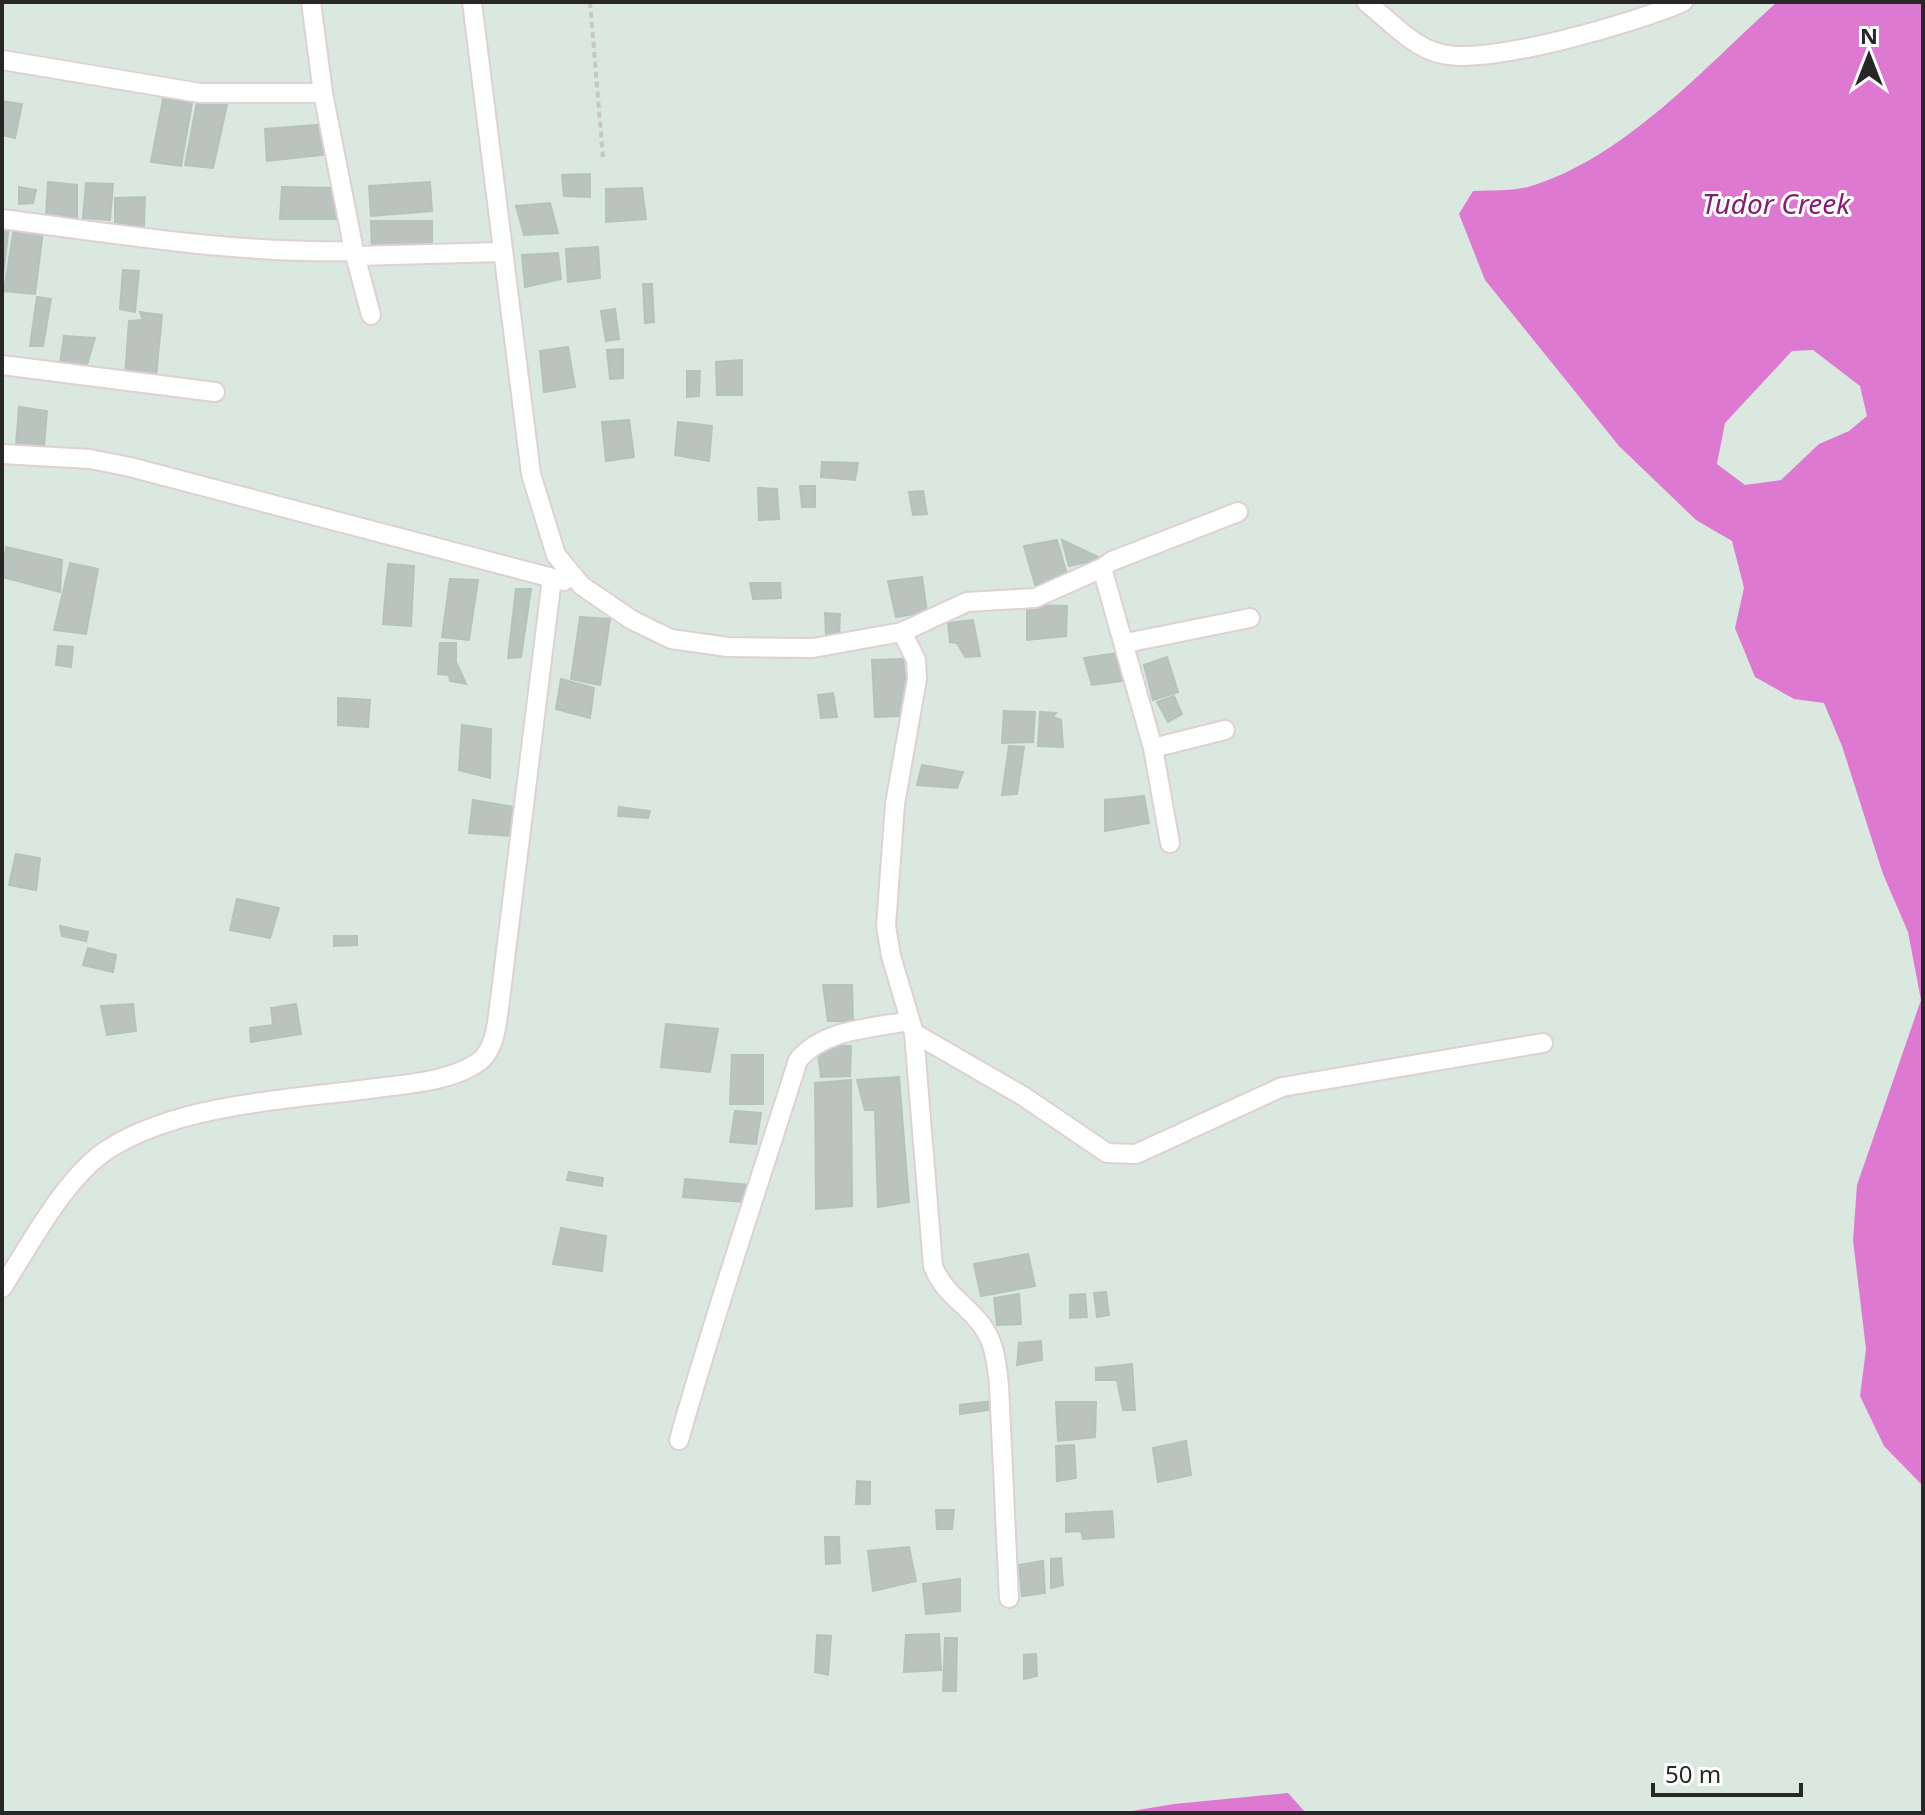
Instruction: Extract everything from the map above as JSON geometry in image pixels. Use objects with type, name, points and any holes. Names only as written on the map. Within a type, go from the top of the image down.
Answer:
[{"type":"street","points":[[311,2],[323,93],[355,253],[371,315]]},
{"type":"street","points":[[472,2],[531,474],[556,555],[582,586],[651,631],[671,639],[728,647],[813,648],[902,632],[967,602],[1035,598],[1112,561],[1238,512]]},
{"type":"street","points":[[1366,2],[1422,47],[1460,56],[1520,50],[1683,2]]},
{"type":"street","points":[[2,60],[200,93],[323,93]]},
{"type":"street","points":[[2,219],[257,251],[501,252]]},
{"type":"street","points":[[2,365],[215,392]]},
{"type":"street","points":[[2,454],[90,459],[130,467],[582,586]]},
{"type":"street","points":[[1102,568],[1126,643],[1153,748],[1170,843]]},
{"type":"street","points":[[2,1288],[65,1193],[107,1149],[135,1135],[191,1117],[248,1105],[415,1082],[453,1073],[484,1057],[497,1026],[552,578]]},
{"type":"street","points":[[1126,643],[1250,618]]},
{"type":"street","points":[[902,632],[916,660],[917,679],[895,804],[886,926],[891,956],[912,1027],[933,1266],[953,1298],[985,1328],[994,1350],[999,1385],[1009,1598]]},
{"type":"street","points":[[1153,748],[1225,730]]},
{"type":"street","points":[[679,1440],[718,1302],[742,1238],[798,1060],[809,1047],[833,1036],[912,1027],[1107,1153],[1119,1156],[1136,1154],[1282,1087],[1543,1043]]},
{"type":"path","points":[[590,2],[603,157]]},
{"type":"water","name":"Tudor Creek","points":[[1777,2],[1923,2],[1923,1486],[1884,1446],[1860,1396],[1866,1349],[1853,1240],[1857,1185],[1921,1000],[1908,932],[1883,874],[1842,746],[1824,703],[1794,699],[1755,677],[1735,628],[1744,588],[1732,541],[1696,520],[1619,446],[1485,280],[1459,214],[1473,191],[1528,187],[1563,174],[1630,133],[1692,82]],"holes":[[[1813,350],[1860,386],[1867,416],[1849,431],[1819,444],[1781,480],[1745,485],[1717,464],[1725,423],[1792,351]]]},
{"type":"water","points":[[1288,1793],[1306,1813],[1120,1813],[1174,1804]]},
{"type":"building","points":[[163,99],[192,103],[181,166],[151,162]]},
{"type":"building","points":[[2,101],[22,104],[15,138],[2,135]]},
{"type":"building","points":[[197,102],[227,105],[213,168],[185,165]]},
{"type":"building","points":[[328,124],[329,154],[267,161],[265,129]]},
{"type":"building","points":[[590,174],[590,197],[564,196],[562,175]]},
{"type":"building","points":[[48,182],[77,185],[77,218],[46,216]]},
{"type":"building","points":[[430,182],[432,211],[371,216],[369,186]]},
{"type":"building","points":[[86,183],[113,184],[110,220],[83,218]]},
{"type":"building","points":[[19,187],[36,190],[33,203],[19,204]]},
{"type":"building","points":[[282,187],[338,188],[339,219],[280,219]]},
{"type":"building","points":[[642,188],[646,219],[606,222],[606,189]]},
{"type":"building","points":[[145,197],[144,226],[115,224],[115,198]]},
{"type":"building","points":[[550,203],[558,233],[524,235],[516,206]]},
{"type":"building","points":[[371,221],[432,221],[432,250],[372,253]]},
{"type":"building","points":[[2,224],[9,225],[2,285]]},
{"type":"building","points":[[14,228],[43,231],[35,294],[4,291]]},
{"type":"building","points":[[598,247],[600,278],[568,282],[566,249]]},
{"type":"building","points":[[558,253],[561,279],[525,287],[522,255]]},
{"type":"building","points":[[123,270],[139,271],[135,312],[120,309]]},
{"type":"building","points":[[643,284],[652,284],[654,322],[645,323]]},
{"type":"building","points":[[37,297],[51,299],[43,346],[30,346]]},
{"type":"building","points":[[615,309],[619,339],[606,341],[601,311]]},
{"type":"building","points":[[140,312],[162,315],[156,377],[125,377],[129,321],[143,320]]},
{"type":"building","points":[[64,336],[95,338],[85,371],[59,370]]},
{"type":"building","points":[[568,347],[575,387],[544,392],[540,351]]},
{"type":"building","points":[[623,349],[623,378],[610,379],[607,350]]},
{"type":"building","points":[[742,360],[742,395],[717,395],[716,362]]},
{"type":"building","points":[[687,371],[700,371],[699,396],[687,397]]},
{"type":"building","points":[[19,407],[47,411],[44,446],[16,445]]},
{"type":"building","points":[[629,420],[634,457],[606,461],[602,422]]},
{"type":"building","points":[[678,422],[712,426],[709,461],[675,455]]},
{"type":"building","points":[[822,462],[858,463],[855,480],[821,477]]},
{"type":"building","points":[[800,486],[815,486],[815,507],[802,507]]},
{"type":"building","points":[[758,488],[777,489],[779,519],[759,520]]},
{"type":"building","points":[[923,491],[927,514],[913,515],[909,492]]},
{"type":"building","points":[[1057,540],[1068,578],[1036,588],[1024,546]]},
{"type":"building","points":[[1062,540],[1102,559],[1069,566]]},
{"type":"building","points":[[6,547],[62,560],[60,592],[2,577]]},
{"type":"building","points":[[70,563],[98,569],[86,634],[54,630]]},
{"type":"building","points":[[388,564],[414,566],[411,626],[383,624]]},
{"type":"building","points":[[922,577],[927,612],[896,617],[888,581]]},
{"type":"building","points":[[450,579],[478,580],[469,640],[442,637]]},
{"type":"building","points":[[750,583],[780,583],[781,598],[753,599]]},
{"type":"building","points":[[516,589],[531,589],[521,657],[508,658]]},
{"type":"building","points":[[1027,605],[1067,606],[1066,636],[1027,640]]},
{"type":"building","points":[[825,613],[840,614],[839,637],[826,637]]},
{"type":"building","points":[[580,617],[610,619],[600,685],[571,679]]},
{"type":"building","points":[[973,620],[980,656],[965,657],[957,643],[950,642],[948,623]]},
{"type":"building","points":[[440,643],[456,643],[456,662],[466,684],[450,681],[449,675],[438,674]]},
{"type":"building","points":[[58,646],[73,647],[71,667],[56,665]]},
{"type":"building","points":[[1118,653],[1123,681],[1092,685],[1084,658]]},
{"type":"building","points":[[1167,657],[1178,692],[1153,700],[1144,665]]},
{"type":"building","points":[[903,659],[909,704],[902,716],[875,717],[872,660]]},
{"type":"building","points":[[561,679],[594,688],[590,718],[556,709]]},
{"type":"building","points":[[833,693],[837,717],[821,718],[818,695]]},
{"type":"building","points":[[1174,696],[1182,714],[1168,722],[1157,702]]},
{"type":"building","points":[[338,698],[370,700],[368,727],[338,725]]},
{"type":"building","points":[[1004,711],[1035,712],[1033,742],[1002,743]]},
{"type":"building","points":[[1040,712],[1056,713],[1053,717],[1061,720],[1063,747],[1038,746]]},
{"type":"building","points":[[462,725],[491,729],[490,778],[459,770]]},
{"type":"building","points":[[1009,746],[1024,747],[1017,794],[1002,795]]},
{"type":"building","points":[[922,765],[963,772],[957,788],[917,785]]},
{"type":"building","points":[[1144,796],[1149,823],[1105,831],[1105,800]]},
{"type":"building","points":[[473,800],[520,808],[513,836],[469,833]]},
{"type":"building","points":[[619,807],[650,811],[648,818],[618,816]]},
{"type":"building","points":[[16,854],[40,858],[36,890],[9,885]]},
{"type":"building","points":[[237,899],[279,908],[270,938],[230,930]]},
{"type":"building","points":[[60,926],[88,932],[86,941],[62,936]]},
{"type":"building","points":[[334,936],[357,936],[357,945],[334,946]]},
{"type":"building","points":[[88,948],[116,955],[113,972],[83,965]]},
{"type":"building","points":[[823,985],[852,985],[853,1021],[828,1021]]},
{"type":"building","points":[[133,1004],[136,1031],[107,1035],[101,1006]]},
{"type":"building","points":[[296,1004],[301,1034],[251,1042],[250,1028],[273,1025],[271,1008]]},
{"type":"building","points":[[666,1024],[718,1029],[710,1072],[661,1067]]},
{"type":"building","points":[[817,1046],[851,1046],[850,1076],[821,1077]]},
{"type":"building","points":[[732,1055],[763,1055],[763,1104],[730,1104]]},
{"type":"building","points":[[899,1077],[909,1202],[878,1207],[875,1110],[865,1110],[857,1080]]},
{"type":"building","points":[[851,1080],[852,1206],[816,1209],[815,1083]]},
{"type":"building","points":[[735,1111],[761,1113],[756,1144],[730,1142]]},
{"type":"building","points":[[569,1172],[603,1178],[602,1186],[567,1180]]},
{"type":"building","points":[[685,1179],[750,1185],[744,1202],[683,1197]]},
{"type":"building","points":[[561,1228],[606,1236],[602,1271],[553,1264]]},
{"type":"building","points":[[1028,1254],[1035,1286],[981,1296],[974,1264]]},
{"type":"building","points":[[1106,1292],[1109,1315],[1097,1317],[1094,1293]]},
{"type":"building","points":[[1019,1294],[1021,1324],[997,1325],[994,1298]]},
{"type":"building","points":[[1085,1294],[1087,1317],[1070,1318],[1070,1295]]},
{"type":"building","points":[[1041,1341],[1042,1360],[1017,1365],[1019,1343]]},
{"type":"building","points":[[1132,1364],[1135,1410],[1123,1410],[1117,1380],[1096,1380],[1096,1368]]},
{"type":"building","points":[[993,1401],[988,1410],[960,1414],[960,1405]]},
{"type":"building","points":[[1056,1402],[1096,1402],[1095,1437],[1058,1441]]},
{"type":"building","points":[[1186,1441],[1191,1475],[1158,1482],[1153,1448]]},
{"type":"building","points":[[1074,1445],[1076,1478],[1057,1481],[1056,1446]]},
{"type":"building","points":[[857,1481],[870,1482],[870,1504],[856,1504]]},
{"type":"building","points":[[936,1510],[954,1510],[952,1529],[937,1529]]},
{"type":"building","points":[[1112,1511],[1114,1537],[1083,1539],[1081,1531],[1066,1532],[1066,1514]]},
{"type":"building","points":[[825,1537],[839,1537],[840,1563],[826,1564]]},
{"type":"building","points":[[909,1547],[916,1581],[873,1591],[868,1551]]},
{"type":"building","points":[[1061,1558],[1063,1585],[1051,1588],[1051,1559]]},
{"type":"building","points":[[1043,1561],[1045,1593],[1022,1596],[1019,1565]]},
{"type":"building","points":[[960,1579],[960,1611],[926,1614],[923,1584]]},
{"type":"building","points":[[939,1634],[941,1670],[904,1672],[906,1635]]},
{"type":"building","points":[[817,1635],[831,1636],[828,1675],[815,1672]]},
{"type":"building","points":[[945,1638],[957,1638],[956,1691],[943,1691]]},
{"type":"building","points":[[1036,1654],[1037,1676],[1024,1679],[1024,1655]]}]
